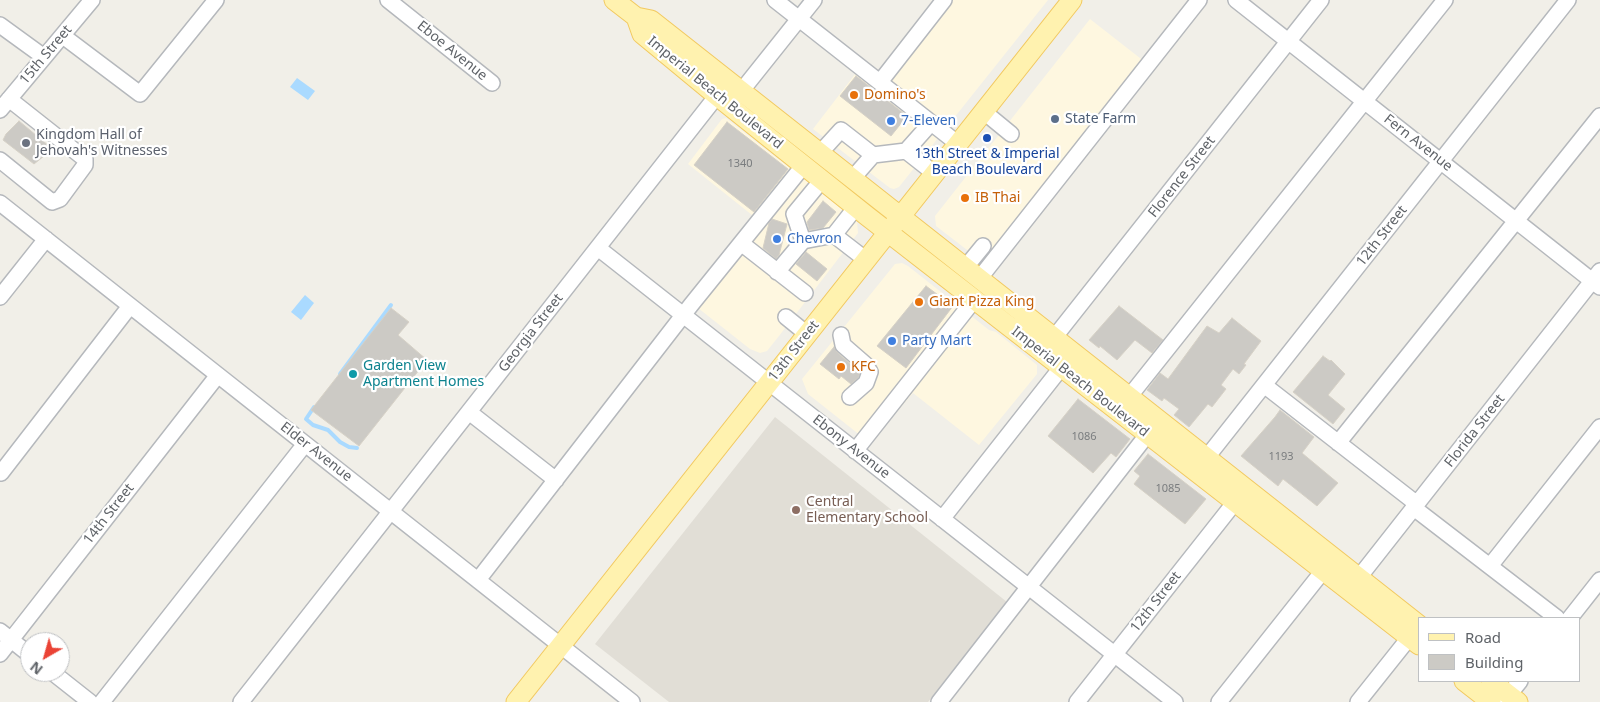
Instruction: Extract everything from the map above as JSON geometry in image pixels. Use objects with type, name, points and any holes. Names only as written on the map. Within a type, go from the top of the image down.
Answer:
[{"type":"main road","points":[[614,0],[636,17]]},
{"type":"main road","name":"13th Street","points":[[516,702],[899,216],[1072,0]]},
{"type":"main road","name":"Imperial Beach Boulevard","points":[[636,17],[651,20],[1055,338],[1067,360],[1147,435],[1201,465],[1354,584],[1416,636]]},
{"type":"main road","name":"Imperial Beach Boulevard","points":[[636,17],[642,34],[887,232],[1042,353],[1067,360],[1129,397],[1201,465],[1235,502],[1323,570],[1354,584]]},
{"type":"main road","points":[[1465,682],[1491,702]]},
{"type":"main road","points":[[1492,682],[1513,695]]},
{"type":"street","name":"15th Street","points":[[5,105],[92,0]]},
{"type":"street","points":[[63,36],[140,94],[216,0]]},
{"type":"street","name":"Eboe Avenue","points":[[388,0],[492,83]]},
{"type":"street","points":[[775,0],[957,143]]},
{"type":"street","name":"Georgia Street","points":[[241,702],[598,248],[735,86],[799,19],[814,0]]},
{"type":"street","points":[[880,82],[944,0]]},
{"type":"street","points":[[972,274],[1199,0]]},
{"type":"street","name":"Fern Avenue","points":[[1236,0],[1516,221],[1598,280]]},
{"type":"street","name":"Florence Street","points":[[1042,353],[1321,0]]},
{"type":"street","points":[[1129,397],[1445,0]]},
{"type":"street","name":"12th Street","points":[[1201,465],[1568,0]]},
{"type":"street","points":[[0,24],[44,57]]},
{"type":"street","points":[[0,160],[52,202],[60,199],[85,165],[85,159],[5,105]]},
{"type":"street","points":[[983,111],[1012,134]]},
{"type":"street","points":[[1338,443],[1600,116]]},
{"type":"street","points":[[852,179],[872,155],[906,151],[931,122]]},
{"type":"street","points":[[820,153],[841,130],[872,155]]},
{"type":"street","points":[[906,151],[934,173]]},
{"type":"street","points":[[478,580],[683,315],[804,165]]},
{"type":"street","points":[[803,241],[794,214],[822,180]]},
{"type":"street","name":"Elder Avenue","points":[[0,203],[632,702]]},
{"type":"street","points":[[777,272],[803,241],[834,235],[856,207]]},
{"type":"street","points":[[834,235],[866,259]]},
{"type":"street","points":[[0,298],[46,239]]},
{"type":"street","points":[[741,243],[805,293]]},
{"type":"street","points":[[972,274],[983,246]]},
{"type":"street","name":"Ebony Avenue","points":[[598,248],[1175,702]]},
{"type":"street","name":"Florida Street","points":[[1354,584],[1598,280]]},
{"type":"street","points":[[855,451],[974,300]]},
{"type":"street","points":[[1,473],[130,306]]},
{"type":"street","points":[[786,318],[807,334]]},
{"type":"street","points":[[841,335],[843,345],[866,365],[870,372],[866,383],[850,397]]},
{"type":"street","points":[[942,519],[1067,360]]},
{"type":"street","name":"14th Street","points":[[0,654],[6,636],[218,375]]},
{"type":"street","points":[[1264,385],[1556,617]]},
{"type":"street","points":[[469,412],[556,480]]},
{"type":"street","points":[[1490,566],[1600,427]]},
{"type":"street","points":[[939,702],[1147,435]]},
{"type":"street","points":[[102,702],[305,444]]},
{"type":"street","name":"12th Street","points":[[1078,702],[1235,502]]},
{"type":"street","points":[[1219,702],[1323,570]]},
{"type":"street","points":[[1571,617],[1600,580]]},
{"type":"street","points":[[6,636],[20,647]]},
{"type":"street","points":[[1358,702],[1416,636]]},
{"type":"street","points":[[65,682],[90,702]]},
{"type":"shaded area","points":[[950,0],[1048,0],[899,187],[890,188],[813,129],[859,69],[880,87]]},
{"type":"shaded area","points":[[1090,19],[1145,62],[984,263],[936,226],[935,216]]},
{"type":"shaded area","points":[[726,118],[857,221],[858,233],[767,351],[760,353],[750,349],[698,308],[762,223],[688,164],[722,119]]},
{"type":"shaded area","points":[[902,263],[989,330],[996,332],[1037,365],[1037,374],[979,445],[913,393],[870,443],[808,394],[802,379],[895,264]]},
{"type":"shaded area","name":"Central Elementary School","points":[[775,417],[1007,602],[928,702],[669,702],[595,644]]},
{"type":"water","points":[[297,78],[315,91],[308,100],[290,87]]},
{"type":"water","points":[[305,295],[314,303],[301,320],[291,312]]},
{"type":"building","points":[[856,76],[907,116],[891,136],[840,96]]},
{"type":"building","name":"Kingdom Hall of Jehovah's Witnesses","points":[[19,121],[49,146],[44,156],[34,164],[3,140],[6,134]]},
{"type":"building","points":[[727,122],[788,169],[754,212],[694,165]]},
{"type":"building","points":[[823,201],[836,212],[823,228],[809,230],[807,222]]},
{"type":"building","points":[[772,219],[787,224],[779,255],[776,259],[763,248],[769,223]]},
{"type":"building","points":[[806,252],[827,269],[817,281],[796,264]]},
{"type":"building","points":[[926,286],[953,306],[906,368],[877,346]]},
{"type":"building","points":[[1119,306],[1163,340],[1152,353],[1135,340],[1117,360],[1100,346],[1099,348],[1089,340]]},
{"type":"building","name":"Garden View Apartment Homes","points":[[391,308],[409,322],[398,335],[427,360],[359,446],[311,410]]},
{"type":"building","points":[[1232,318],[1261,341],[1239,374],[1233,369],[1221,385],[1226,389],[1212,407],[1208,404],[1189,427],[1174,415],[1179,409],[1164,398],[1162,401],[1147,390],[1160,373],[1168,379],[1207,326],[1219,333]]},
{"type":"building","name":"KFC","points":[[834,347],[860,373],[858,378],[851,384],[841,376],[839,379],[820,364]]},
{"type":"building","points":[[1323,356],[1331,360],[1345,374],[1328,395],[1345,409],[1333,424],[1293,392]]},
{"type":"building","points":[[1078,399],[1130,439],[1116,457],[1111,453],[1093,473],[1048,436]]},
{"type":"building","points":[[1280,410],[1314,437],[1302,453],[1338,483],[1317,506],[1283,479],[1278,486],[1241,456]]},
{"type":"building","points":[[1148,454],[1206,499],[1185,524],[1134,484],[1140,476],[1134,471]]},
{"type":"waterway","points":[[340,374],[391,305]]},
{"type":"waterway","points":[[314,407],[306,419],[313,425],[328,430],[340,442],[349,447],[357,448]]},
{"type":"place","name":"Domino's","points":[[854,95]]},
{"type":"place","name":"State Farm","points":[[1055,119]]},
{"type":"place","name":"7-Eleven","points":[[891,121]]},
{"type":"place","name":"13th Street & Imperial Beach Boulevard","points":[[987,138]]},
{"type":"place","name":"Kingdom Hall of Jehovah's Witnesses","points":[[26,143]]},
{"type":"place","name":"IB Thai","points":[[965,198]]},
{"type":"place","name":"Chevron","points":[[777,239]]},
{"type":"place","name":"Giant Pizza King","points":[[919,302]]},
{"type":"place","name":"Party Mart","points":[[892,341]]},
{"type":"place","name":"KFC","points":[[841,367]]},
{"type":"place","name":"Garden View Apartment Homes","points":[[353,374]]},
{"type":"place","name":"Central Elementary School","points":[[796,510]]}]
